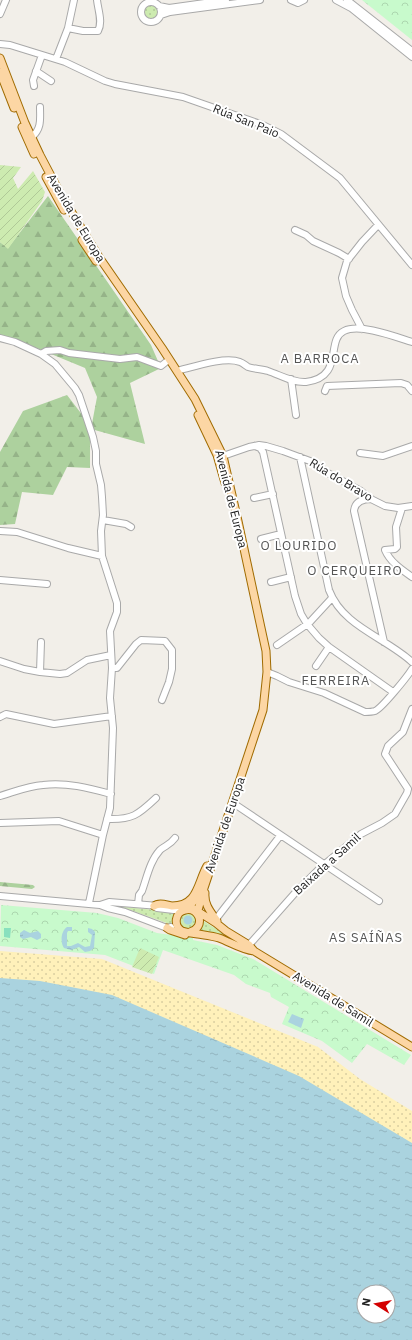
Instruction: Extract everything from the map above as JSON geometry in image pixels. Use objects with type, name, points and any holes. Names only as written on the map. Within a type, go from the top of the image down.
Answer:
[{"type":"main road","name":"Avenida de Europa","points":[[0,58],[32,137],[73,216],[195,399],[222,456],[238,521],[266,651],[267,672],[263,710],[233,803],[209,867],[198,894],[186,909]]},
{"type":"main road","name":"Avenida de Europa","points":[[0,72],[27,140],[57,198],[90,252],[166,362],[198,413],[217,455],[237,537],[258,634],[262,660],[262,687],[258,710],[209,867],[198,914]]},
{"type":"main road","points":[[154,906],[157,904],[178,906],[189,902],[209,867]]},
{"type":"main road","points":[[209,867],[205,897],[207,906],[220,927]]},
{"type":"main road","points":[[186,909],[178,915],[176,920],[177,926],[181,930],[190,932],[194,931],[200,922],[198,914]]},
{"type":"main road","name":"Avenida de Samil","points":[[186,909],[216,923],[252,948],[412,1047]]},
{"type":"main road","name":"Avenida de Samil","points":[[167,928],[183,934],[219,941],[223,940]]},
{"type":"main road","name":"Avenida de Samil","points":[[190,932],[220,938],[248,950],[252,948]]},
{"type":"street","points":[[0,14],[6,0]]},
{"type":"street","points":[[56,59],[68,28],[74,0]]},
{"type":"street","points":[[68,28],[98,31],[100,22],[97,0]]},
{"type":"street","points":[[226,0],[169,8],[159,6],[150,1],[144,5],[142,8],[142,13],[143,18],[151,22],[157,20],[161,15],[170,12],[260,0]]},
{"type":"street","points":[[291,0],[298,3],[304,0]]},
{"type":"street","points":[[336,0],[350,8],[412,57]]},
{"type":"street","points":[[347,0],[412,51]]},
{"type":"street","points":[[159,6],[161,15]]},
{"type":"street","name":"Rúa San Paio","points":[[0,44],[10,45],[56,59],[115,84],[178,95],[272,129],[298,146],[340,178],[412,264]]},
{"type":"street","points":[[34,86],[33,80],[42,55]]},
{"type":"street","points":[[36,71],[50,81]]},
{"type":"street","points":[[32,137],[40,125],[40,107]]},
{"type":"street","points":[[362,329],[346,296],[342,273],[349,259],[378,225]]},
{"type":"street","points":[[295,230],[349,259]]},
{"type":"street","points":[[177,371],[193,366],[229,360],[304,382],[317,380],[326,375],[337,340],[340,334],[345,330],[367,329],[412,342]]},
{"type":"street","points":[[0,338],[15,342],[41,354],[55,364],[79,394],[96,451],[96,464],[102,491],[102,556],[117,603],[117,612],[110,631],[112,668],[110,698],[113,728],[110,808],[89,903]]},
{"type":"street","points":[[41,354],[46,351],[60,350],[69,353],[120,359],[137,357],[161,366],[166,362]]},
{"type":"street","points":[[291,379],[296,415]]},
{"type":"street","points":[[325,391],[327,386],[401,383],[407,385],[412,390]]},
{"type":"street","points":[[255,446],[260,448],[263,452],[298,605],[307,624],[329,647],[393,692]]},
{"type":"street","name":"Rúa do Bravo","points":[[222,456],[255,446],[270,448],[300,457],[318,466],[361,491],[371,499],[389,508],[412,506]]},
{"type":"street","points":[[360,453],[383,456],[412,446]]},
{"type":"street","points":[[263,452],[265,449],[270,448]]},
{"type":"street","points":[[300,457],[332,598],[342,612],[412,662]]},
{"type":"street","points":[[361,491],[359,501],[355,505],[354,511],[384,642]]},
{"type":"street","points":[[254,498],[273,494]]},
{"type":"street","points":[[359,501],[371,499]]},
{"type":"street","points":[[402,508],[396,527],[397,547],[395,549],[385,550],[388,556],[395,563],[412,577]]},
{"type":"street","points":[[103,520],[126,524],[131,527]]},
{"type":"street","points":[[0,531],[17,532],[68,548],[102,556]]},
{"type":"street","points":[[261,539],[281,534]]},
{"type":"street","points":[[271,582],[291,577]]},
{"type":"street","points":[[0,580],[47,584]]},
{"type":"street","points":[[277,645],[307,624],[332,598]]},
{"type":"street","points":[[112,668],[117,668],[141,640],[165,641],[172,650],[172,669],[162,700]]},
{"type":"street","points":[[40,672],[41,642]]},
{"type":"street","points":[[316,666],[329,647]]},
{"type":"street","points":[[0,660],[24,669],[60,674],[67,673],[88,660],[111,655]]},
{"type":"street","points":[[267,672],[289,682],[324,693],[365,712],[375,711],[381,707],[393,692],[409,680],[412,669]]},
{"type":"street","name":"Baixada a Samil","points":[[252,948],[294,893],[360,834],[382,823],[395,814],[407,793],[410,791],[385,754],[388,746],[403,732],[412,709]]},
{"type":"street","points":[[0,717],[6,714],[54,724],[112,716]]},
{"type":"street","points":[[0,796],[33,786],[64,784],[111,794]]},
{"type":"street","points":[[107,819],[127,818],[137,814],[156,798]]},
{"type":"street","points":[[233,803],[280,836],[379,901]]},
{"type":"street","points":[[0,823],[59,822],[103,835]]},
{"type":"street","points":[[216,919],[280,836]]},
{"type":"street","points":[[138,904],[139,894],[142,891],[151,863],[160,850],[172,843],[175,838]]},
{"type":"street","name":"Avenida de Samil","points":[[0,896],[100,905],[125,912],[167,928],[181,930]]},
{"type":"street","name":"Avenida de Samil","points":[[100,905],[109,902],[186,909]]},
{"type":"green space","points":[[362,0],[412,0],[412,40]]},
{"type":"green space","points":[[151,5],[156,7],[158,12],[156,17],[151,19],[146,17],[144,12],[146,7]]},
{"type":"green space","points":[[0,165],[21,167],[13,178],[18,189],[33,171],[45,192],[42,201],[8,249],[0,242]]},
{"type":"green space","points":[[48,196],[151,345],[161,368],[130,383],[145,444],[91,429],[97,397],[85,368],[39,349],[0,336],[0,242],[8,248]]},
{"type":"green space","points":[[67,395],[90,425],[90,468],[67,467],[53,495],[22,492],[15,524],[0,525],[0,452],[23,411]]},
{"type":"green space","points":[[0,882],[33,885],[35,887],[32,889],[0,886]]},
{"type":"green space","points":[[1,905],[97,913],[118,918],[157,933],[193,938],[193,940],[217,945],[253,959],[411,1055],[404,1065],[367,1044],[352,1063],[322,1041],[282,1024],[289,1007],[271,997],[270,993],[246,984],[234,975],[163,950],[154,974],[105,955],[0,946]]},
{"type":"green space","points":[[103,905],[177,912],[175,926],[125,908]]},
{"type":"green space","points":[[188,913],[194,915],[196,921],[194,927],[188,929],[182,927],[180,921],[182,915]]},
{"type":"green space","points":[[202,920],[229,937],[229,938],[198,930]]},
{"type":"green space","points":[[4,928],[11,928],[10,938],[4,937]]},
{"type":"green space","points":[[140,948],[159,957],[152,974],[132,967]]},
{"type":"sand","points":[[0,951],[102,959],[318,1047],[360,1079],[412,1111],[412,1196],[0,1001]]},
{"type":"water","points":[[188,915],[193,920],[188,925],[183,920]]},
{"type":"water","points":[[67,927],[72,927],[72,931],[68,931],[67,933],[67,946],[78,943],[85,947],[90,946],[92,935],[88,932],[88,928],[95,932],[94,948],[85,952],[79,947],[71,950],[64,948],[62,937],[63,931]]},
{"type":"water","points":[[24,930],[30,933],[38,931],[41,934],[41,938],[37,940],[31,937],[23,939],[20,937],[20,933]]},
{"type":"water","points":[[0,978],[40,981],[112,995],[299,1076],[412,1143],[412,1340],[0,1340]]},
{"type":"water","points":[[292,1014],[304,1019],[301,1028],[288,1022]]},
{"type":"district","name":"A BARROCA","points":[[320,358]]},
{"type":"district","name":"O LOURIDO","points":[[299,545]]},
{"type":"district","name":"O CERQUEIRO","points":[[355,570]]},
{"type":"district","name":"FERREIRA","points":[[336,680]]},
{"type":"district","name":"AS SAÍÑAS","points":[[366,937]]}]
